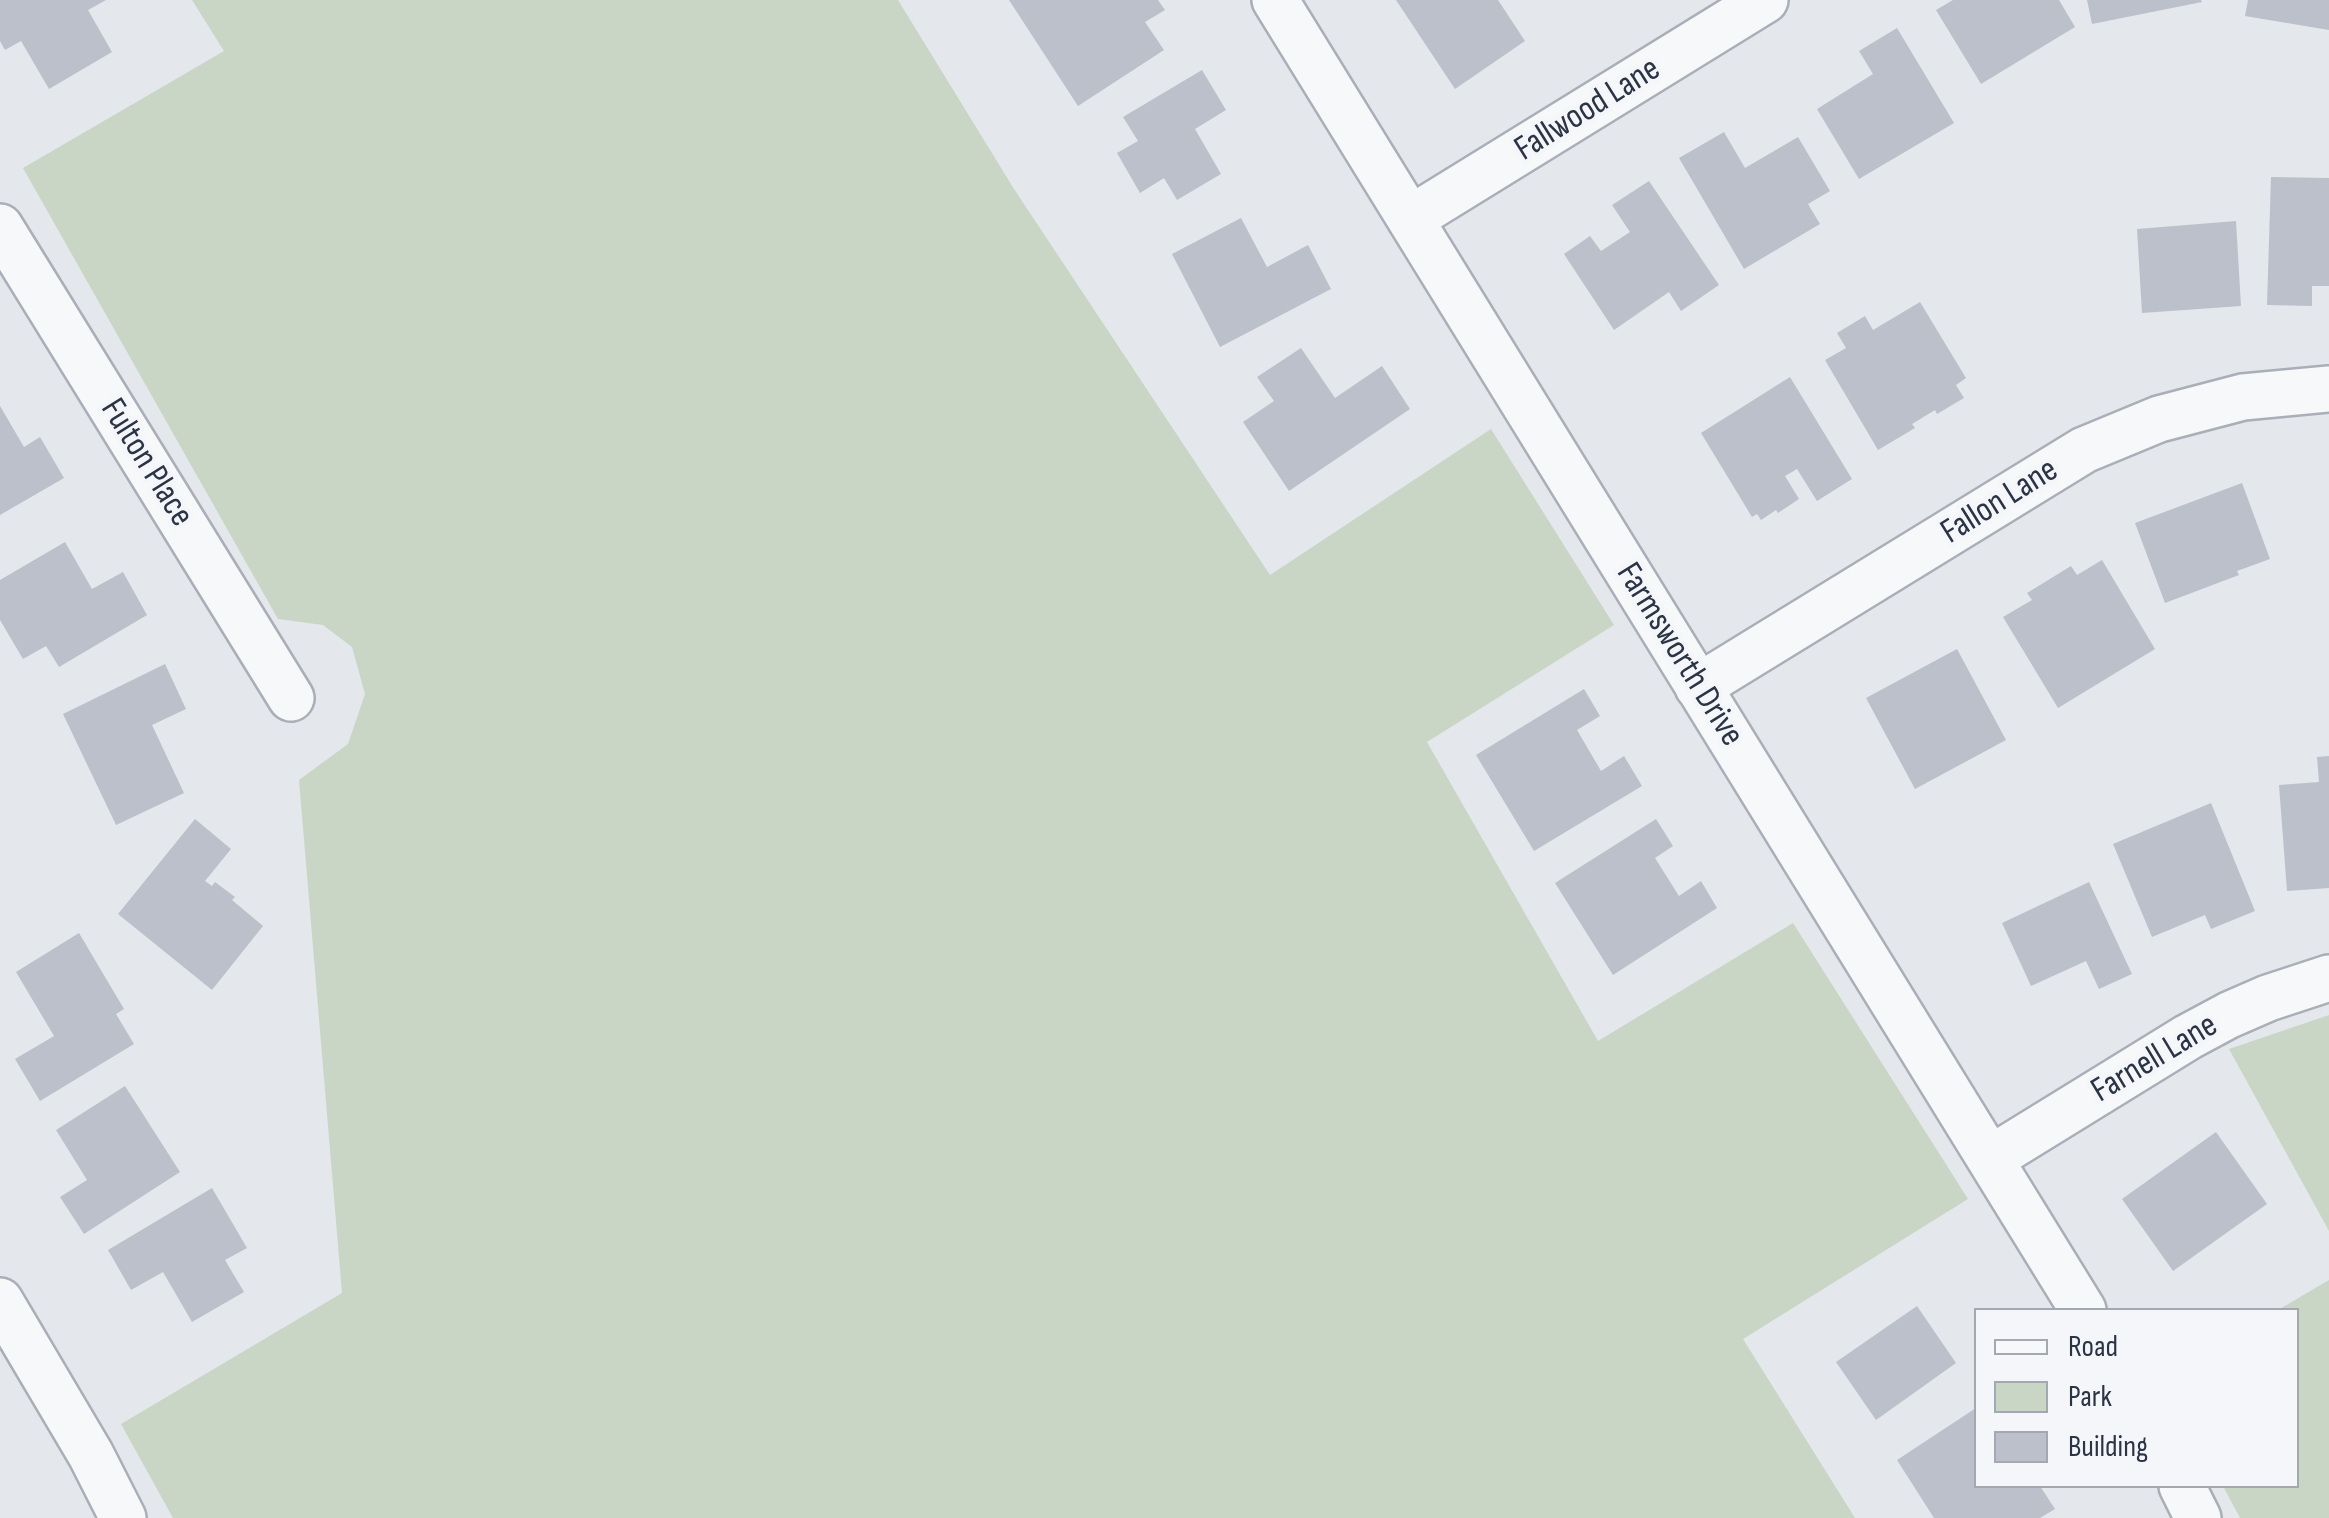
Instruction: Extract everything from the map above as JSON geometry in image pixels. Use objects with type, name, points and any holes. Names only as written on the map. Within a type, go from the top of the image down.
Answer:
[{"type":"street","name":"Farmsworth Drive","points":[[1275,0],[2082,1308]]},
{"type":"street","name":"Fallwood Lane","points":[[1410,219],[1766,0]]},
{"type":"street","name":"Fulton Place","points":[[0,227],[291,698]]},
{"type":"street","name":"Fallon Lane","points":[[1698,687],[2084,450],[2159,419],[2242,397],[2329,389]]},
{"type":"street","name":"Farnell Lane","points":[[1990,1159],[2228,1015],[2329,978]]},
{"type":"street","points":[[0,1301],[92,1455],[123,1518]]},
{"type":"street","points":[[2183,1488],[2198,1518]]},
{"type":"green space","points":[[192,0],[898,0],[1014,189],[1270,575],[1491,429],[1614,625],[1427,742],[1598,1041],[1793,923],[1968,1199],[1743,1339],[1855,1518],[173,1518],[121,1424],[342,1293],[299,780],[348,744],[365,694],[352,647],[323,625],[278,619],[23,168],[224,51]]},
{"type":"green space","points":[[2329,1015],[2329,1231],[2229,1049]]},
{"type":"green space","points":[[2329,1280],[2329,1518],[2240,1518],[2224,1488],[2299,1488],[2299,1308],[2281,1308]]},
{"type":"building","points":[[0,0],[106,0],[88,10],[112,52],[49,89],[21,41],[5,50],[0,41]]},
{"type":"building","points":[[1009,0],[1158,0],[1165,10],[1145,22],[1164,50],[1078,106]]},
{"type":"building","points":[[1396,0],[1498,0],[1525,41],[1455,89]]},
{"type":"building","points":[[1953,0],[2059,0],[2075,27],[1981,84],[1936,10]]},
{"type":"building","points":[[2087,0],[2201,0],[2202,2],[2092,24]]},
{"type":"building","points":[[2248,0],[2329,0],[2329,30],[2245,16]]},
{"type":"building","points":[[1897,28],[1954,123],[1859,179],[1817,109],[1873,74],[1859,51]]},
{"type":"building","points":[[1202,70],[1226,110],[1195,129],[1221,174],[1177,200],[1164,178],[1140,193],[1117,153],[1138,141],[1123,117]]},
{"type":"building","points":[[1724,132],[1745,168],[1798,137],[1830,191],[1808,204],[1820,224],[1744,269],[1679,158]]},
{"type":"building","points":[[2271,177],[2329,178],[2329,286],[2312,286],[2312,306],[2267,305]]},
{"type":"building","points":[[1649,181],[1719,285],[1681,311],[1669,292],[1614,330],[1564,254],[1590,236],[1601,251],[1630,232],[1612,205]]},
{"type":"building","points":[[1241,218],[1267,267],[1308,245],[1331,289],[1220,347],[1172,254]]},
{"type":"building","points":[[2236,221],[2241,306],[2142,313],[2137,229]]},
{"type":"building","points":[[1920,302],[1966,378],[1956,385],[1964,398],[1937,414],[1935,410],[1912,424],[1915,428],[1878,450],[1825,360],[1846,348],[1837,333],[1865,316],[1873,330]]},
{"type":"building","points":[[1301,348],[1335,398],[1382,366],[1410,409],[1289,491],[1243,422],[1274,401],[1257,377]]},
{"type":"building","points":[[1790,377],[1852,479],[1817,501],[1797,469],[1785,476],[1799,499],[1761,520],[1757,514],[1752,517],[1701,433]]},
{"type":"building","points":[[0,406],[24,447],[40,437],[64,478],[0,515]]},
{"type":"building","points":[[2242,483],[2270,559],[2165,603],[2135,523]]},
{"type":"building","points":[[65,542],[92,589],[123,572],[147,615],[59,667],[46,646],[23,659],[0,620],[0,580]]},
{"type":"building","points":[[2102,560],[2155,649],[2058,708],[2003,617],[2032,600],[2027,593],[2071,566],[2077,575]]},
{"type":"building","points":[[1957,649],[2006,740],[1915,789],[1866,698]]},
{"type":"building","points":[[165,664],[186,709],[152,725],[184,793],[116,825],[63,714]]},
{"type":"building","points":[[1584,689],[1600,716],[1577,730],[1601,771],[1624,756],[1642,786],[1534,851],[1476,755]]},
{"type":"building","points":[[2329,756],[2329,888],[2287,891],[2279,785],[2319,782],[2317,757]]},
{"type":"building","points":[[2211,803],[2255,911],[2211,929],[2205,915],[2152,937],[2113,844]]},
{"type":"building","points":[[195,819],[231,849],[205,881],[212,886],[215,882],[235,897],[232,900],[263,926],[212,990],[118,914]]},
{"type":"building","points":[[1656,819],[1673,846],[1655,858],[1679,896],[1701,881],[1717,908],[1613,975],[1555,883]]},
{"type":"building","points":[[2089,882],[2132,974],[2099,989],[2086,961],[2031,986],[2002,923]]},
{"type":"building","points":[[79,933],[124,1009],[116,1014],[134,1044],[40,1101],[15,1059],[54,1036],[16,972]]},
{"type":"building","points":[[125,1086],[180,1172],[84,1234],[60,1197],[87,1180],[56,1130]]},
{"type":"building","points":[[2216,1132],[2267,1204],[2173,1271],[2122,1199]]},
{"type":"building","points":[[212,1188],[247,1248],[225,1260],[244,1292],[192,1322],[163,1272],[131,1290],[108,1250]]},
{"type":"building","points":[[1917,1306],[1956,1363],[1876,1420],[1836,1362]]},
{"type":"building","points":[[1974,1409],[1974,1488],[2041,1488],[2055,1509],[2040,1518],[1934,1518],[1897,1460]]}]
